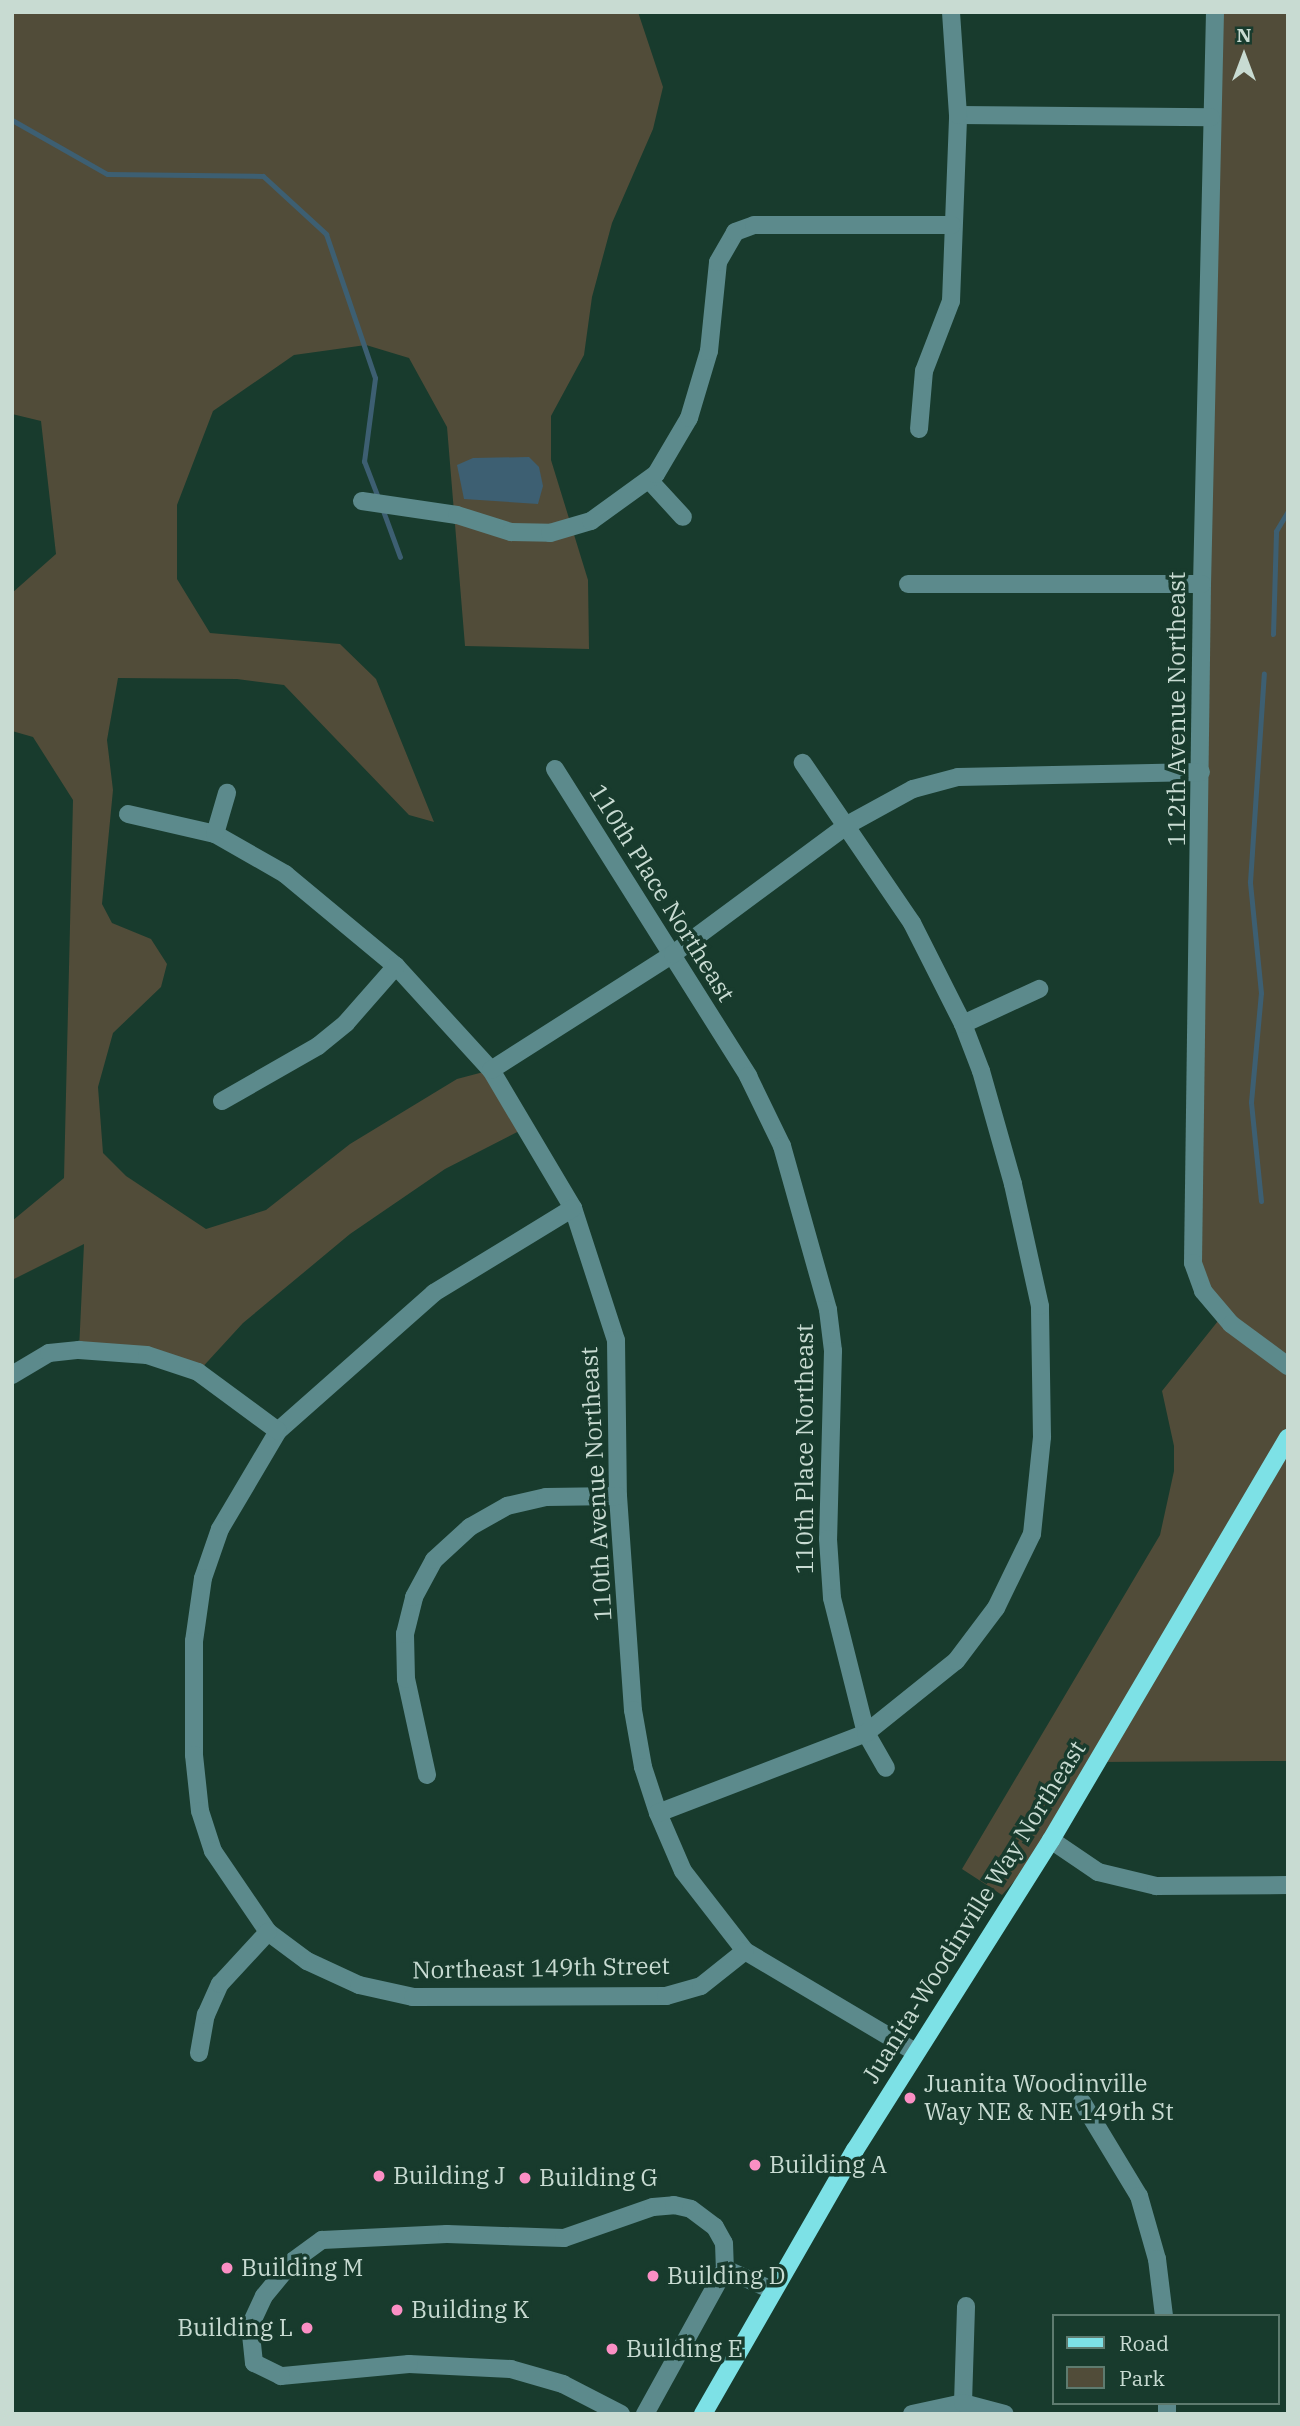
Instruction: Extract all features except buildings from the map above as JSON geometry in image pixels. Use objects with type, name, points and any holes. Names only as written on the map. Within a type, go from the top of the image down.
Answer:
[{"type":"main road","name":"Juanita-Woodinville Way Northeast","points":[[703,2414],[772,2290],[915,2052],[1051,1840],[1288,1438]]},
{"type":"street","points":[[919,429],[924,371],[951,301],[957,115],[951,12]]},
{"type":"street","name":"112th Avenue Northeast","points":[[1215,12],[1202,584],[1193,1263],[1203,1291],[1231,1324],[1288,1366]]},
{"type":"street","points":[[957,115],[1212,117]]},
{"type":"street","points":[[362,501],[457,515],[511,533],[550,533],[591,521],[649,480],[689,418],[709,351],[718,262],[735,232],[754,225],[952,225]]},
{"type":"street","points":[[649,480],[682,517]]},
{"type":"street","points":[[908,584],[1202,584]]},
{"type":"street","points":[[658,1813],[866,1733],[956,1661],[996,1608],[1032,1534],[1042,1437],[1040,1306],[1013,1184],[963,1024],[912,923],[849,824],[803,763]]},
{"type":"street","name":"110th Place Northeast","points":[[555,769],[748,1076],[771,1123],[810,1234],[828,1310],[833,1351],[828,1539],[832,1598],[866,1733],[886,1768]]},
{"type":"street","points":[[491,1070],[673,954],[849,824],[913,789],[958,777],[1201,772]]},
{"type":"street","points":[[215,834],[227,793]]},
{"type":"street","name":"110th Avenue Northeast","points":[[128,814],[215,834],[285,874],[396,966],[491,1070],[573,1208],[616,1340],[618,1496],[633,1710],[643,1768],[658,1813],[683,1871],[745,1951]]},
{"type":"street","points":[[222,1101],[318,1046],[346,1023],[396,966]]},
{"type":"street","points":[[963,1024],[1039,989]]},
{"type":"street","name":"Northeast 149th Street","points":[[573,1208],[434,1293],[278,1431],[220,1529],[203,1578],[194,1641],[194,1755],[200,1811],[213,1851],[268,1932],[307,1961],[359,1985],[413,1997],[666,1996],[701,1986],[745,1951]]},
{"type":"street","points":[[12,1375],[49,1353],[79,1350],[148,1355],[198,1372],[278,1431]]},
{"type":"street","points":[[427,1775],[406,1679],[405,1634],[414,1597],[434,1560],[470,1527],[507,1506],[546,1497],[618,1496]]},
{"type":"street","points":[[1051,1840],[1098,1872],[1156,1886],[1288,1885]]},
{"type":"street","points":[[199,2053],[206,2015],[220,1983],[268,1932]]},
{"type":"street","points":[[745,1951],[915,2052]]},
{"type":"street","points":[[1082,2102],[1139,2196],[1157,2259],[1164,2314]]},
{"type":"street","points":[[621,2414],[563,2384],[510,2369],[409,2364],[281,2376],[254,2363],[250,2326],[259,2304],[293,2261],[322,2240],[447,2234],[565,2238],[653,2207],[674,2205],[703,2217],[724,2243],[724,2269],[645,2414]]},
{"type":"street","points":[[724,2269],[772,2290]]},
{"type":"street","points":[[963,2403],[967,2306]]},
{"type":"street","points":[[912,2414],[963,2403],[1005,2414]]},
{"type":"green space","points":[[12,12],[638,12],[663,87],[653,129],[612,223],[592,297],[584,355],[551,416],[551,460],[588,580],[589,649],[465,646],[447,427],[409,358],[366,345],[294,355],[213,411],[177,505],[177,579],[210,633],[340,644],[376,679],[434,822],[409,815],[284,685],[237,679],[118,678],[107,740],[113,790],[102,904],[112,923],[151,939],[167,964],[161,987],[113,1033],[98,1087],[103,1153],[126,1176],[206,1229],[266,1210],[350,1144],[457,1079],[491,1070],[525,1128],[445,1169],[350,1234],[243,1323],[198,1372],[79,1350],[84,1244],[12,1280],[12,1221],[64,1178],[73,800],[33,737],[12,731],[12,593],[56,554],[41,421],[12,414]]},
{"type":"green space","points":[[1215,12],[1288,12],[1288,1761],[1097,1762],[1051,1840],[1002,1895],[962,1869],[1160,1535],[1174,1471],[1174,1446],[1162,1391],[1222,1316],[1193,1263]]},
{"type":"water","points":[[529,457],[539,467],[543,486],[538,504],[464,499],[457,465],[473,458]]},
{"type":"waterway","points":[[12,120],[107,174],[263,176],[326,234],[375,378],[364,461],[378,498]]},
{"type":"waterway","points":[[382,508],[400,557]]},
{"type":"waterway","points":[[1273,634],[1276,531],[1288,511]]},
{"type":"waterway","points":[[1261,1201],[1251,1102],[1261,993],[1250,882],[1264,673]]},
{"type":"place","name":"Juanita Woodinville Way NE & NE 149th St","points":[[910,2098]]},
{"type":"place","name":"Building A","points":[[755,2165]]},
{"type":"place","name":"Building J","points":[[379,2176]]},
{"type":"place","name":"Building G","points":[[525,2178]]},
{"type":"place","name":"Building M","points":[[227,2268]]},
{"type":"place","name":"Building D","points":[[653,2276]]},
{"type":"place","name":"Building K","points":[[397,2310]]},
{"type":"place","name":"Building L","points":[[307,2328]]},
{"type":"place","name":"Building E","points":[[612,2349]]}]
